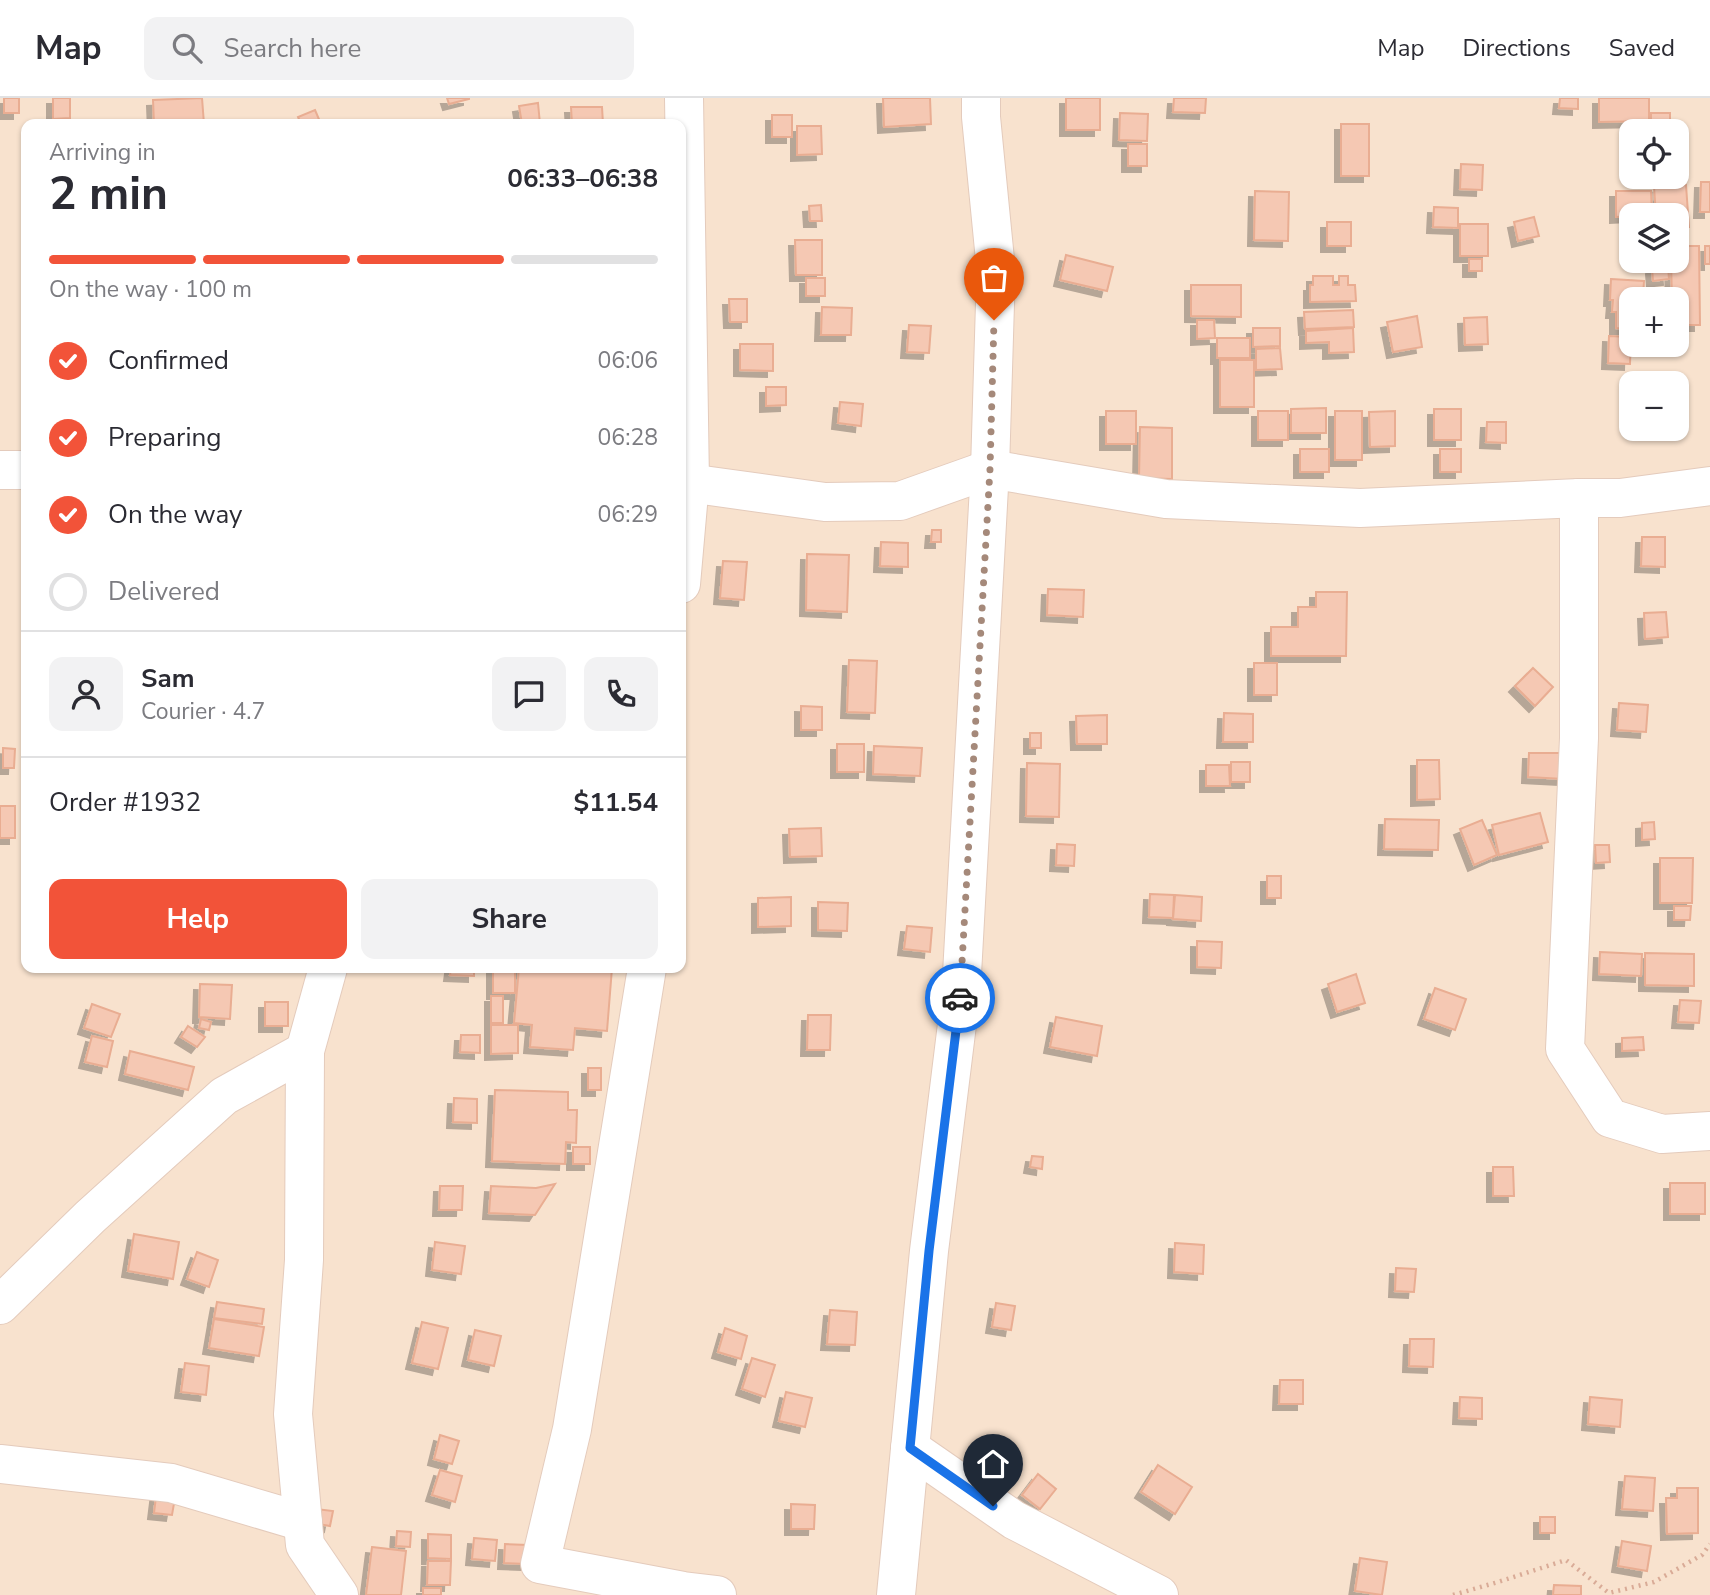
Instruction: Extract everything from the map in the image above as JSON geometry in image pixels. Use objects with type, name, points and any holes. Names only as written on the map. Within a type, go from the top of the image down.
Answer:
[{"type":"street","points":[[684,98],[684,119]]},
{"type":"street","points":[[896,1595],[929,1251],[961,992],[990,469],[996,270],[981,98]]},
{"type":"street","points":[[686,482],[825,502],[900,501],[990,469],[1166,499],[1360,508],[1620,498],[1710,486]]},
{"type":"street","points":[[0,470],[21,470]]},
{"type":"street","points":[[1578,498],[1578,737],[1565,1049],[1610,1118],[1661,1134],[1710,1131]]},
{"type":"street","points":[[327,973],[306,1051],[304,1260],[293,1414],[306,1545],[338,1595]]},
{"type":"street","points":[[646,973],[572,1429],[540,1564],[717,1595]]},
{"type":"street","points":[[0,1304],[90,1217],[224,1096],[306,1051]]},
{"type":"street","points":[[910,1448],[1014,1520],[1159,1595]]},
{"type":"street","points":[[0,1464],[171,1483],[303,1522]]},
{"type":"path","points":[[1453,1595],[1566,1560],[1609,1593],[1654,1582],[1702,1555],[1710,1544]]},
{"type":"shaded area","points":[[0,98],[1710,98],[1710,1595],[0,1595]]},
{"type":"building","points":[[4,98],[19,98],[19,113],[4,113]]},
{"type":"building","points":[[53,98],[70,98],[70,118],[53,119]]},
{"type":"building","points":[[202,98],[204,119],[154,119],[153,100]]},
{"type":"building","points":[[447,98],[469,98],[469,99],[449,104]]},
{"type":"building","points":[[883,98],[930,98],[931,124],[884,127]]},
{"type":"building","points":[[1066,98],[1100,98],[1100,130],[1066,130]]},
{"type":"building","points":[[1174,98],[1206,98],[1205,113],[1173,112]]},
{"type":"building","points":[[1560,98],[1578,98],[1578,109],[1559,108]]},
{"type":"building","points":[[1599,98],[1649,98],[1649,119],[1599,122]]},
{"type":"building","points":[[538,103],[540,119],[521,119],[519,106]]},
{"type":"building","points":[[571,107],[602,107],[603,119],[572,119]]},
{"type":"building","points":[[315,110],[319,119],[299,119],[298,117]]},
{"type":"building","points":[[1120,113],[1148,114],[1147,141],[1119,140]]},
{"type":"building","points":[[1651,113],[1670,113],[1670,119],[1651,119]]},
{"type":"building","points":[[772,115],[792,115],[792,137],[772,137]]},
{"type":"building","points":[[1341,124],[1369,124],[1369,176],[1341,176]]},
{"type":"building","points":[[797,126],[821,126],[822,154],[797,155]]},
{"type":"building","points":[[1128,144],[1147,144],[1147,166],[1128,166]]},
{"type":"building","points":[[1461,164],[1483,165],[1482,190],[1460,189]]},
{"type":"building","points":[[1701,182],[1710,182],[1710,212],[1700,212]]},
{"type":"building","points":[[1654,189],[1686,189],[1687,203],[1655,203]]},
{"type":"building","points":[[1255,191],[1289,192],[1288,241],[1254,240]]},
{"type":"building","points":[[1616,191],[1651,191],[1652,203],[1619,203],[1619,217],[1616,217]]},
{"type":"building","points":[[821,205],[822,221],[810,221],[809,206]]},
{"type":"building","points":[[1434,207],[1458,208],[1458,228],[1433,227]]},
{"type":"building","points":[[1534,217],[1539,236],[1518,241],[1514,222]]},
{"type":"building","points":[[1327,222],[1351,222],[1351,246],[1327,246]]},
{"type":"building","points":[[1460,224],[1488,224],[1488,256],[1460,256]]},
{"type":"building","points":[[795,240],[822,240],[822,275],[796,275]]},
{"type":"building","points":[[1689,246],[1699,246],[1700,325],[1689,325],[1689,287],[1672,287],[1671,273],[1689,273]]},
{"type":"building","points":[[1705,246],[1710,246],[1710,264],[1705,264]]},
{"type":"building","points":[[1066,255],[1113,267],[1107,291],[1060,280]]},
{"type":"building","points":[[1469,259],[1482,259],[1482,271],[1469,271]]},
{"type":"building","points":[[1652,273],[1669,273],[1669,279],[1653,281]]},
{"type":"building","points":[[1313,276],[1333,276],[1333,285],[1339,285],[1339,276],[1348,276],[1348,285],[1355,285],[1356,301],[1310,302]]},
{"type":"building","points":[[806,278],[825,278],[825,296],[806,296]]},
{"type":"building","points":[[1611,279],[1644,281],[1644,287],[1619,287],[1619,328],[1616,328],[1616,312],[1612,312],[1613,300],[1610,300]]},
{"type":"building","points":[[1191,285],[1241,285],[1241,317],[1191,316]]},
{"type":"building","points":[[729,299],[747,299],[747,322],[730,322]]},
{"type":"building","points":[[822,307],[852,308],[851,335],[821,335]]},
{"type":"building","points":[[1353,310],[1354,327],[1305,329],[1304,312]]},
{"type":"building","points":[[1417,316],[1422,347],[1393,352],[1387,322]]},
{"type":"building","points":[[1487,317],[1488,344],[1465,345],[1464,318]]},
{"type":"building","points":[[1197,320],[1214,320],[1215,338],[1197,339]]},
{"type":"building","points":[[909,325],[931,326],[929,353],[907,352]]},
{"type":"building","points":[[1253,328],[1280,328],[1280,346],[1253,347]]},
{"type":"building","points":[[1353,328],[1354,352],[1329,353],[1329,342],[1306,343],[1306,331]]},
{"type":"building","points":[[1609,336],[1619,336],[1619,357],[1630,357],[1630,364],[1608,363]]},
{"type":"building","points":[[1217,338],[1250,338],[1250,358],[1217,358]]},
{"type":"building","points":[[740,344],[773,344],[773,371],[740,370]]},
{"type":"building","points":[[1280,348],[1282,369],[1256,370],[1256,349]]},
{"type":"building","points":[[1220,360],[1254,360],[1254,407],[1220,407]]},
{"type":"building","points":[[766,387],[786,387],[786,405],[766,406]]},
{"type":"building","points":[[840,402],[863,404],[861,426],[838,423]]},
{"type":"building","points":[[1326,408],[1326,433],[1291,433],[1291,409]]},
{"type":"building","points":[[1434,409],[1461,409],[1461,440],[1434,440]]},
{"type":"building","points":[[1106,411],[1136,411],[1136,444],[1106,444]]},
{"type":"building","points":[[1258,411],[1288,411],[1288,440],[1258,440]]},
{"type":"building","points":[[1335,411],[1362,411],[1362,460],[1335,460]]},
{"type":"building","points":[[1395,411],[1395,446],[1370,447],[1369,412]]},
{"type":"building","points":[[1487,422],[1506,422],[1506,443],[1486,442]]},
{"type":"building","points":[[1140,427],[1172,428],[1172,479],[1139,478]]},
{"type":"building","points":[[1300,449],[1329,449],[1329,472],[1300,472]]},
{"type":"building","points":[[1440,449],[1461,449],[1461,472],[1440,472]]},
{"type":"building","points":[[932,530],[941,530],[941,542],[931,542]]},
{"type":"building","points":[[1642,537],[1665,537],[1665,567],[1641,566]]},
{"type":"building","points":[[881,542],[908,543],[908,567],[880,566]]},
{"type":"building","points":[[807,554],[849,555],[847,612],[806,610]]},
{"type":"building","points":[[723,561],[747,562],[744,600],[720,598]]},
{"type":"building","points":[[1048,589],[1084,590],[1083,617],[1047,615]]},
{"type":"building","points":[[1316,592],[1347,592],[1346,656],[1271,656],[1271,627],[1298,627],[1298,607],[1316,607]]},
{"type":"building","points":[[1666,612],[1668,637],[1645,639],[1644,613]]},
{"type":"building","points":[[849,660],[877,661],[875,713],[847,712]]},
{"type":"building","points":[[1254,663],[1277,663],[1277,695],[1254,695]]},
{"type":"building","points":[[1533,668],[1553,687],[1535,706],[1515,686]]},
{"type":"building","points":[[1619,703],[1648,705],[1646,732],[1617,730]]},
{"type":"building","points":[[801,706],[822,707],[822,730],[801,730]]},
{"type":"building","points":[[1224,713],[1253,714],[1253,742],[1223,742]]},
{"type":"building","points":[[1107,715],[1107,744],[1077,744],[1076,716]]},
{"type":"building","points":[[1030,733],[1041,733],[1041,748],[1030,748]]},
{"type":"building","points":[[837,744],[864,744],[864,772],[837,772]]},
{"type":"building","points":[[874,746],[922,748],[920,776],[873,774]]},
{"type":"building","points":[[3,748],[15,749],[14,768],[3,768]]},
{"type":"building","points":[[1529,753],[1564,753],[1564,779],[1528,777]]},
{"type":"building","points":[[1417,760],[1439,760],[1440,799],[1417,800]]},
{"type":"building","points":[[1231,762],[1250,762],[1250,782],[1231,782]]},
{"type":"building","points":[[1027,763],[1060,764],[1059,817],[1026,816]]},
{"type":"building","points":[[1206,765],[1229,765],[1230,786],[1206,786]]},
{"type":"building","points":[[0,806],[15,806],[15,838],[0,838]]},
{"type":"building","points":[[1540,813],[1548,842],[1499,855],[1492,825]]},
{"type":"building","points":[[1385,819],[1439,820],[1438,850],[1384,849]]},
{"type":"building","points":[[1482,820],[1497,855],[1474,865],[1460,829]]},
{"type":"building","points":[[1654,822],[1655,839],[1642,840],[1642,823]]},
{"type":"building","points":[[821,828],[822,856],[790,857],[789,829]]},
{"type":"building","points":[[1057,844],[1075,845],[1074,866],[1056,865]]},
{"type":"building","points":[[1595,845],[1609,845],[1610,862],[1596,863]]},
{"type":"building","points":[[1660,858],[1693,858],[1692,903],[1660,903]]},
{"type":"building","points":[[1267,876],[1281,876],[1281,898],[1267,898]]},
{"type":"building","points":[[1150,894],[1174,895],[1173,918],[1149,917]]},
{"type":"building","points":[[1175,895],[1202,897],[1201,921],[1173,919]]},
{"type":"building","points":[[791,897],[791,926],[758,927],[758,898]]},
{"type":"building","points":[[818,902],[848,903],[847,931],[818,930]]},
{"type":"building","points":[[1674,906],[1691,906],[1690,920],[1674,920]]},
{"type":"building","points":[[907,926],[932,928],[930,952],[904,949]]},
{"type":"building","points":[[1197,941],[1222,942],[1221,968],[1197,967]]},
{"type":"building","points":[[1600,952],[1642,954],[1641,976],[1599,974]]},
{"type":"building","points":[[1645,953],[1694,954],[1694,986],[1645,985]]},
{"type":"building","points":[[450,973],[474,973],[474,976]]},
{"type":"building","points":[[493,973],[515,973],[515,993],[493,993]]},
{"type":"building","points":[[519,973],[612,973],[607,1031],[575,1028],[573,1050],[530,1047],[532,1025],[514,1023]]},
{"type":"building","points":[[1356,974],[1365,1003],[1337,1012],[1328,984]]},
{"type":"building","points":[[200,984],[232,985],[230,1019],[199,1017]]},
{"type":"building","points":[[1435,988],[1466,999],[1455,1030],[1424,1019]]},
{"type":"building","points":[[491,996],[503,996],[503,1023],[491,1023]]},
{"type":"building","points":[[1680,1000],[1701,1001],[1699,1023],[1678,1022]]},
{"type":"building","points":[[265,1002],[288,1002],[288,1026],[265,1026]]},
{"type":"building","points":[[92,1004],[120,1014],[111,1037],[84,1028]]},
{"type":"building","points":[[808,1015],[831,1015],[830,1050],[807,1050]]},
{"type":"building","points":[[1056,1017],[1102,1026],[1097,1056],[1050,1047]]},
{"type":"building","points":[[201,1019],[211,1022],[209,1030],[199,1028]]},
{"type":"building","points":[[491,1025],[518,1025],[518,1053],[491,1054]]},
{"type":"building","points":[[188,1026],[205,1037],[197,1047],[181,1037]]},
{"type":"building","points":[[461,1035],[480,1035],[480,1053],[460,1052]]},
{"type":"building","points":[[92,1036],[113,1041],[107,1067],[85,1062]]},
{"type":"building","points":[[1643,1037],[1644,1050],[1622,1051],[1622,1038]]},
{"type":"building","points":[[130,1051],[194,1067],[188,1090],[125,1074]]},
{"type":"building","points":[[588,1068],[601,1068],[601,1090],[588,1090]]},
{"type":"building","points":[[495,1090],[568,1092],[568,1110],[577,1110],[576,1143],[566,1142],[565,1164],[492,1161]]},
{"type":"building","points":[[454,1098],[477,1099],[477,1123],[453,1122]]},
{"type":"building","points":[[573,1147],[590,1147],[590,1164],[573,1164]]},
{"type":"building","points":[[1032,1156],[1043,1157],[1042,1169],[1030,1167]]},
{"type":"building","points":[[1493,1167],[1513,1167],[1514,1196],[1493,1196]]},
{"type":"building","points":[[1670,1183],[1705,1183],[1705,1214],[1670,1214]]},
{"type":"building","points":[[555,1184],[535,1215],[489,1213],[491,1186],[536,1188]]},
{"type":"building","points":[[440,1186],[463,1186],[462,1210],[439,1210]]},
{"type":"building","points":[[134,1234],[179,1242],[173,1279],[128,1271]]},
{"type":"building","points":[[435,1242],[465,1246],[461,1274],[432,1270]]},
{"type":"building","points":[[1175,1243],[1204,1245],[1203,1274],[1174,1272]]},
{"type":"building","points":[[197,1252],[218,1260],[209,1287],[187,1279]]},
{"type":"building","points":[[1396,1268],[1416,1269],[1414,1292],[1395,1291]]},
{"type":"building","points":[[217,1302],[264,1309],[262,1324],[214,1318]]},
{"type":"building","points":[[996,1303],[1015,1306],[1011,1330],[992,1327]]},
{"type":"building","points":[[830,1310],[857,1312],[855,1345],[827,1344]]},
{"type":"building","points":[[214,1319],[264,1327],[259,1356],[209,1348]]},
{"type":"building","points":[[422,1322],[448,1328],[438,1369],[412,1363]]},
{"type":"building","points":[[725,1328],[747,1336],[741,1359],[718,1352]]},
{"type":"building","points":[[475,1330],[501,1336],[494,1366],[468,1360]]},
{"type":"building","points":[[1410,1339],[1434,1339],[1433,1367],[1409,1366]]},
{"type":"building","points":[[752,1358],[775,1365],[765,1397],[742,1389]]},
{"type":"building","points":[[185,1363],[209,1366],[206,1395],[181,1392]]},
{"type":"building","points":[[1280,1380],[1303,1380],[1303,1404],[1279,1404]]},
{"type":"building","points":[[786,1392],[812,1398],[805,1427],[779,1421]]},
{"type":"building","points":[[1460,1397],[1482,1398],[1482,1419],[1459,1418]]},
{"type":"building","points":[[1590,1397],[1622,1400],[1620,1427],[1588,1424]]},
{"type":"building","points":[[440,1435],[459,1441],[452,1464],[434,1459]]},
{"type":"building","points":[[1158,1465],[1192,1487],[1175,1514],[1141,1492]]},
{"type":"building","points":[[440,1470],[462,1476],[455,1502],[432,1495]]},
{"type":"building","points":[[1038,1474],[1056,1489],[1040,1509],[1022,1495]]},
{"type":"building","points":[[1625,1476],[1655,1478],[1653,1511],[1622,1509]]},
{"type":"building","points":[[1677,1488],[1698,1488],[1698,1533],[1667,1534],[1666,1498],[1677,1498]]},
{"type":"building","points":[[157,1489],[176,1492],[172,1515],[154,1513]]},
{"type":"building","points":[[791,1504],[815,1505],[814,1529],[791,1529]]},
{"type":"building","points":[[316,1509],[333,1511],[330,1526],[313,1523]]},
{"type":"building","points":[[1540,1517],[1555,1517],[1555,1533],[1540,1533]]},
{"type":"building","points":[[397,1531],[411,1532],[410,1547],[396,1546]]},
{"type":"building","points":[[428,1534],[451,1535],[451,1559],[428,1558]]},
{"type":"building","points":[[474,1538],[497,1540],[495,1561],[472,1559]]},
{"type":"building","points":[[1622,1541],[1651,1546],[1647,1571],[1618,1566]]},
{"type":"building","points":[[505,1544],[528,1545],[527,1564],[504,1563]]},
{"type":"building","points":[[372,1547],[406,1551],[401,1595],[366,1595]]},
{"type":"building","points":[[1360,1558],[1387,1562],[1382,1595],[1355,1591]]},
{"type":"building","points":[[428,1561],[451,1561],[450,1585],[427,1585]]},
{"type":"building","points":[[1554,1585],[1581,1586],[1581,1595],[1553,1595]]},
{"type":"building","points":[[423,1588],[441,1588],[441,1595],[423,1595]]},
{"type":"way so far","points":[[960,998],[990,469],[994,320]]},
{"type":"route","points":[[960,998],[929,1251],[910,1448],[993,1506]]}]
